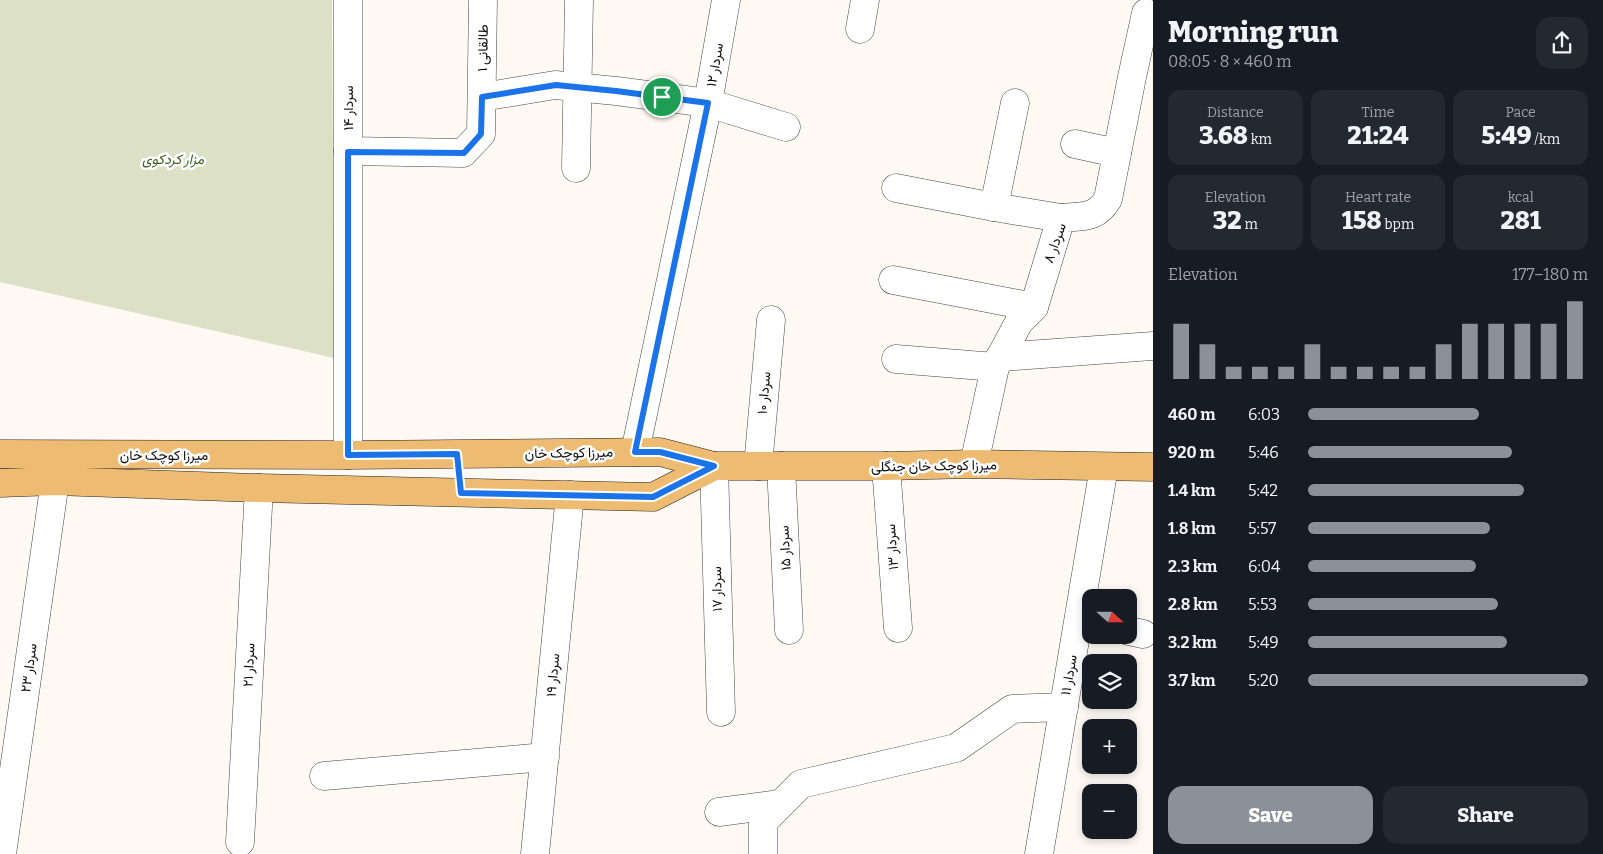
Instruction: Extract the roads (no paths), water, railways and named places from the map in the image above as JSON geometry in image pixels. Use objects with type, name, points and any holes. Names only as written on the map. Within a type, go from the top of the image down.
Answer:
[{"type":"main road","name":"میرزا کوچک خان","points":[[0,454],[348,455],[660,452],[714,466]]},
{"type":"main road","points":[[457,454],[461,493]]},
{"type":"main road","name":"میرزا کوچک خان جنگلی","points":[[714,466],[974,464],[1153,467]]},
{"type":"main road","name":"میرزا کوچک خان","points":[[0,483],[55,481],[259,488],[653,497],[714,466]]},
{"type":"street","name":"سردار ۱۴","points":[[348,0],[348,455]]},
{"type":"street","name":"طالقانی ۱","points":[[348,152],[464,153],[481,134],[483,0]]},
{"type":"street","points":[[576,168],[579,0]]},
{"type":"street","name":"سردار ۱۲","points":[[635,452],[708,103],[726,0]]},
{"type":"street","points":[[860,29],[865,0]]},
{"type":"street","name":"سردار ۸","points":[[974,464],[998,362],[1019,322],[1034,307],[1062,218],[1093,215],[1102,209],[1108,199],[1117,153],[1142,79],[1146,13]]},
{"type":"street","points":[[482,97],[556,85],[578,87],[708,103],[786,127]]},
{"type":"street","points":[[994,207],[1015,103]]},
{"type":"street","points":[[1075,144],[1117,153]]},
{"type":"street","points":[[896,188],[1062,218]]},
{"type":"street","points":[[893,280],[1034,307]]},
{"type":"street","name":"سردار ۱۰","points":[[769,466],[771,320]]},
{"type":"street","points":[[896,359],[998,362],[1153,346]]},
{"type":"street","name":"سردار ۱۷","points":[[714,466],[720,712]]},
{"type":"street","name":"سردار ۱۵","points":[[769,466],[789,630]]},
{"type":"street","name":"سردار ۱۳","points":[[886,466],[898,628]]},
{"type":"street","name":"سردار ۱۱","points":[[1089,589],[1104,467]]},
{"type":"street","name":"سردار ۲۳","points":[[2,854],[55,481]]},
{"type":"street","name":"سردار ۲۱","points":[[240,842],[259,488]]},
{"type":"street","name":"سردار ۱۹","points":[[535,854],[546,757],[570,495]]},
{"type":"street","name":"سردار ۱۱","points":[[1039,854],[1064,707],[1082,635]]},
{"type":"street","points":[[763,853],[763,822],[801,784],[956,748],[1012,709],[1064,707]]},
{"type":"street","points":[[324,776],[546,757]]},
{"type":"street","points":[[719,812],[780,804]]},
{"type":"park label","name":"مزار کردکوی","points":[[173,159]]}]
